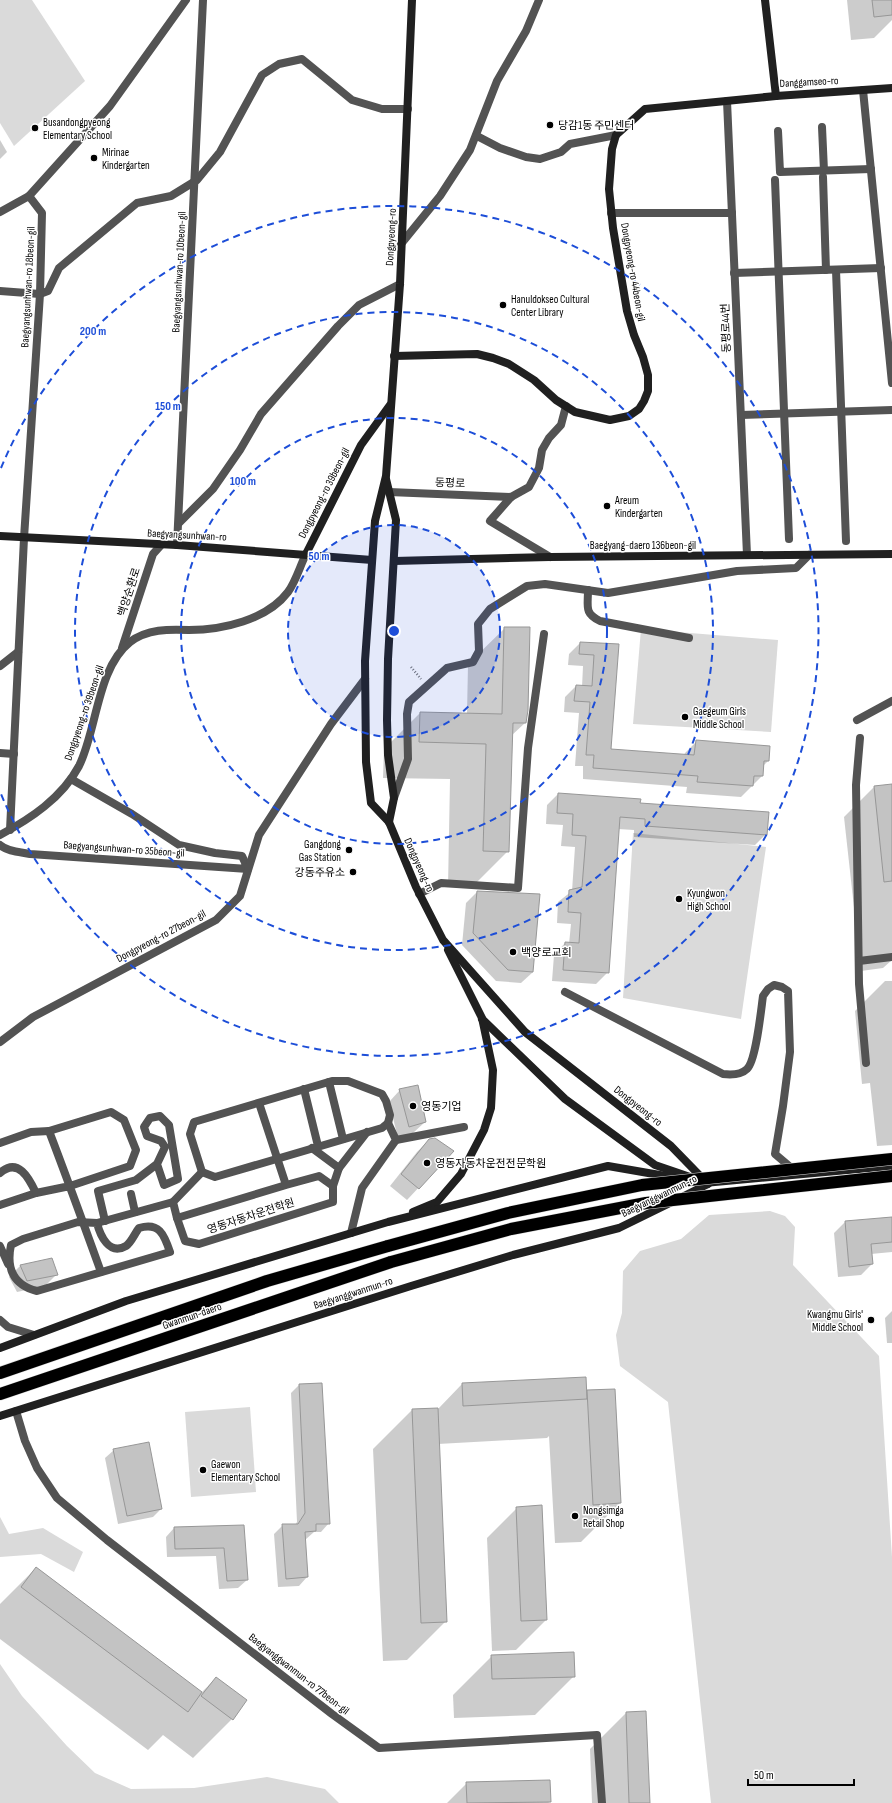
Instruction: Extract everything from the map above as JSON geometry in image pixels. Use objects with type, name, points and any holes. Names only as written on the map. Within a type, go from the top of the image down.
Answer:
[{"type":"highway","name":"Gwanmun-daero","points":[[0,1372],[267,1281],[508,1213],[642,1185],[892,1159]]},
{"type":"highway","name":"Gwanmun-daero","points":[[0,1394],[391,1262],[511,1229],[646,1203],[892,1176]]},
{"type":"main road","name":"Dongpyeong-ro","points":[[412,0],[400,284],[386,476],[375,521],[365,679],[366,762],[371,802],[389,822],[419,894],[443,940],[525,1032],[671,1146],[708,1184]]},
{"type":"main road","name":"Danggamseo-ro","points":[[765,0],[776,96],[892,88]]},
{"type":"main road","points":[[616,134],[646,109],[776,96]]},
{"type":"main road","name":"Dongpyeong-ro 44beon-gil","points":[[394,356],[477,354],[508,364],[534,380],[556,400],[575,412],[610,420],[617,420],[629,416],[639,408],[648,391],[648,376],[627,311],[611,213],[609,189],[612,149],[616,134]]},
{"type":"main road","name":"Dongpyeong-ro 39beon-gil","points":[[306,554],[361,445],[391,404]]},
{"type":"main road","name":"Dongpyeong-ro","points":[[386,476],[396,520],[387,720],[388,755],[394,798],[389,822]]},
{"type":"main road","name":"Baegyangsunhwan-ro","points":[[0,536],[162,544],[372,560]]},
{"type":"main road","name":"Baegyang-daero 136beon-gil","points":[[394,561],[550,557],[892,554]]},
{"type":"main road","points":[[388,1222],[437,1202],[461,1174],[484,1130],[491,1108],[494,1070],[482,1018],[443,940]]},
{"type":"main road","points":[[482,1018],[565,1099],[655,1165],[708,1184]]},
{"type":"main road","name":"Baegyanggwanmun-ro","points":[[0,1348],[126,1301],[351,1233],[388,1222],[608,1166],[708,1184],[892,1166]]},
{"type":"main road","name":"Baegyanggwanmun-ro","points":[[0,1416],[513,1255],[619,1228],[708,1184]]},
{"type":"street","points":[[0,212],[29,196],[110,106],[186,0]]},
{"type":"street","name":"Baegyangsunhwan-ro 10beon-gil","points":[[177,545],[203,0]]},
{"type":"street","points":[[401,244],[440,196],[470,150],[477,136],[487,104],[497,81],[526,31],[539,0]]},
{"type":"street","points":[[0,290],[40,294],[48,291],[59,268],[137,203],[171,196],[194,182],[220,152],[262,75],[279,64],[302,59],[352,100],[382,109],[408,109]]},
{"type":"street","points":[[863,90],[892,383]]},
{"type":"street","name":"동평로44번","points":[[727,101],[747,555]]},
{"type":"street","points":[[822,127],[826,270]]},
{"type":"street","points":[[778,131],[780,172],[824,174],[871,169]]},
{"type":"street","points":[[477,136],[500,148],[526,157],[540,159],[560,152],[570,144],[616,134]]},
{"type":"street","points":[[775,180],[789,539]]},
{"type":"street","name":"Baegyangsunhwan-ro 18beon-gil","points":[[10,830],[24,538],[40,294],[42,213],[29,196]]},
{"type":"street","points":[[611,213],[732,213]]},
{"type":"street","points":[[734,273],[881,268]]},
{"type":"street","points":[[836,270],[846,541]]},
{"type":"street","points":[[179,523],[213,489],[240,450],[261,414],[338,326],[360,304],[400,284]]},
{"type":"street","points":[[550,557],[490,521],[511,497],[529,487],[540,468],[542,450],[549,438],[561,426],[566,406]]},
{"type":"street","points":[[741,415],[892,410]]},
{"type":"street","name":"동평로","points":[[389,492],[511,497]]},
{"type":"street","name":"백양순환로","points":[[122,649],[153,554],[162,544]]},
{"type":"street","name":"Dongpyeong-ro 39beon-gil","points":[[0,835],[25,822],[47,804],[71,779],[82,757],[108,673],[122,649],[132,640],[162,629],[195,630],[218,627],[253,618],[268,609],[288,593],[306,554]]},
{"type":"street","points":[[394,798],[408,759],[407,714],[409,702],[447,668],[473,662],[478,651],[478,624],[490,609],[527,586],[545,584],[608,593],[737,571],[796,568],[809,555]]},
{"type":"street","points":[[588,590],[588,611],[591,616],[600,621],[690,638]]},
{"type":"street","points":[[419,894],[441,883],[518,888],[528,748],[544,634]]},
{"type":"street","points":[[0,666],[18,652]]},
{"type":"street","name":"Dongpyeong-ro 27beon-gil","points":[[0,1042],[33,1017],[216,920],[240,896],[259,835],[331,724],[365,679]]},
{"type":"street","points":[[857,720],[892,701]]},
{"type":"street","points":[[860,738],[856,785],[859,984],[866,1063]]},
{"type":"street","points":[[0,753],[14,754]]},
{"type":"street","points":[[71,779],[132,814],[179,845],[242,856],[248,868]]},
{"type":"street","name":"Baegyangsunhwan-ro 35beon-gil","points":[[0,845],[3,848],[16,852],[30,854],[248,868]]},
{"type":"street","points":[[859,961],[892,957]]},
{"type":"street","points":[[565,992],[723,1074],[736,1075],[748,1069],[754,1057],[763,996],[768,989],[774,985],[782,987],[788,991],[790,1052],[783,1106],[774,1154],[800,1175]]},
{"type":"street","points":[[348,1081],[382,1094],[386,1101],[390,1115],[388,1123],[382,1128],[215,1177],[202,1172],[190,1134],[194,1122],[329,1082],[348,1081]]},
{"type":"street","points":[[329,1082],[343,1139]]},
{"type":"street","points":[[304,1089],[315,1147],[339,1168]]},
{"type":"street","name":"영동자동차운전학원","points":[[259,1103],[286,1185]]},
{"type":"street","points":[[0,1142],[31,1132],[49,1131],[111,1112],[124,1120],[131,1134],[136,1150],[130,1166],[70,1186],[36,1193],[0,1205]]},
{"type":"street","points":[[0,1246],[10,1269],[18,1282],[26,1288],[37,1291],[170,1252],[166,1238],[159,1229],[148,1225],[139,1228],[127,1245],[118,1248],[110,1246],[104,1242],[101,1222],[98,1191],[136,1180],[157,1164],[165,1147],[161,1141],[147,1136],[144,1127],[150,1118],[160,1116],[169,1125],[178,1179],[164,1185],[157,1164]]},
{"type":"street","points":[[388,1123],[396,1140]]},
{"type":"street","points":[[351,1233],[362,1188],[396,1140],[464,1127]]},
{"type":"street","points":[[49,1131],[101,1272]]},
{"type":"street","name":"영동자동차운전학원","points":[[172,1202],[184,1241],[199,1244],[333,1202],[333,1186],[339,1168],[367,1132]]},
{"type":"street","points":[[0,1173],[7,1167],[14,1166],[23,1172],[36,1193]]},
{"type":"street","points":[[10,1269],[9,1254],[11,1245],[22,1239],[78,1222],[101,1222],[172,1202],[202,1172]]},
{"type":"street","name":"영동자동차운전학원","points":[[177,1218],[319,1176],[333,1186]]},
{"type":"street","points":[[131,1194],[135,1212]]},
{"type":"street","points":[[0,1320],[8,1327],[34,1335]]},
{"type":"street","name":"Baegyanggwanmun-ro 77beon-gil","points":[[16,1412],[25,1441],[38,1468],[57,1498],[114,1545],[332,1714],[379,1748],[597,1735],[602,1803]]},
{"type":"shaded area","name":"Busandongpyeong Elementary School","points":[[0,0],[32,0],[85,81],[14,146],[0,123]]},
{"type":"shaded area","points":[[641,629],[778,640],[771,732],[633,724]]},
{"type":"shaded area","points":[[633,833],[766,847],[741,1019],[623,998]]},
{"type":"shaded area","points":[[770,1211],[785,1216],[795,1227],[793,1265],[879,1356],[892,1557],[892,1803],[711,1803],[668,1402],[620,1366],[616,1335],[622,1313],[623,1271],[640,1251],[681,1239],[709,1215]]},
{"type":"shaded area","points":[[250,1407],[256,1492],[191,1497],[185,1412]]},
{"type":"shaded area","points":[[0,1517],[9,1534],[43,1528],[83,1552],[74,1572],[41,1554],[0,1557]]},
{"type":"shaded area","points":[[0,1664],[22,1696],[67,1746],[95,1773],[131,1789],[194,1788],[267,1777],[325,1789],[339,1803],[0,1803]]},
{"type":"building","points":[[872,0],[892,0],[892,15],[874,17]]},
{"type":"building","points":[[504,627],[530,627],[528,710],[526,723],[513,723],[509,852],[483,851],[486,744],[419,742],[420,712],[502,714]]},
{"type":"building","points":[[580,642],[619,644],[611,749],[694,755],[696,740],[770,746],[769,761],[764,761],[763,776],[754,776],[753,786],[697,782],[698,776],[593,768],[594,755],[586,755],[590,702],[574,701],[576,685],[592,686],[594,655],[579,654]]},
{"type":"building","points":[[892,784],[892,881],[884,882],[874,786]]},
{"type":"building","points":[[558,793],[641,799],[640,803],[769,812],[767,835],[645,826],[645,819],[620,817],[609,973],[563,970],[565,942],[579,943],[581,913],[568,912],[569,890],[582,887],[586,836],[572,835],[573,814],[557,813]]},
{"type":"building","name":"백양로교회","points":[[477,891],[540,894],[533,972],[508,970],[473,933]]},
{"type":"building","name":"영동기업","points":[[418,1085],[426,1122],[409,1127],[399,1089]]},
{"type":"building","name":"영동자동차운전전문학원","points":[[435,1138],[454,1151],[419,1189],[401,1174],[429,1139]]},
{"type":"building","points":[[892,1217],[892,1242],[871,1244],[873,1264],[849,1267],[845,1221]]},
{"type":"building","points":[[52,1258],[58,1275],[27,1281],[20,1265]]},
{"type":"building","points":[[586,1377],[587,1399],[463,1406],[462,1383]]},
{"type":"building","points":[[322,1383],[330,1524],[316,1524],[316,1531],[305,1532],[308,1577],[286,1579],[282,1524],[298,1524],[305,1513],[299,1384]]},
{"type":"building","points":[[615,1389],[621,1503],[593,1505],[587,1390]]},
{"type":"building","points":[[438,1408],[447,1622],[421,1623],[412,1409]]},
{"type":"building","points":[[149,1442],[162,1509],[127,1516],[113,1449]]},
{"type":"building","points":[[542,1505],[547,1620],[521,1621],[516,1507]]},
{"type":"building","points":[[244,1525],[248,1580],[227,1581],[224,1548],[175,1549],[174,1527]]},
{"type":"building","points":[[36,1567],[202,1692],[188,1712],[21,1587]]},
{"type":"building","points":[[574,1652],[575,1677],[492,1679],[491,1655]]},
{"type":"building","points":[[216,1677],[247,1700],[233,1720],[201,1696]]},
{"type":"building","points":[[646,1711],[650,1803],[629,1803],[626,1712]]},
{"type":"building","points":[[550,1780],[551,1802],[467,1803],[466,1782]]},
{"type":"place","name":"당감1동 주민센터","points":[[550,125]]},
{"type":"place","name":"Busandongpyeong Elementary School","points":[[35,128]]},
{"type":"place","name":"Mirinae Kindergarten","points":[[94,158]]},
{"type":"place","name":"Hanuldokseo Cultural Center Library","points":[[503,305]]},
{"type":"place","name":"Areum Kindergarten","points":[[607,506]]},
{"type":"place","name":"Gaegeum Girls Middle School","points":[[685,717]]},
{"type":"place","name":"Gangdong Gas Station","points":[[349,850]]},
{"type":"place","name":"강동주유소","points":[[353,872]]},
{"type":"place","name":"Kyungwon High School","points":[[679,899]]},
{"type":"place","name":"백양로교회","points":[[513,952]]},
{"type":"place","name":"영동기업","points":[[413,1106]]},
{"type":"place","name":"영동자동차운전전문학원","points":[[427,1163]]},
{"type":"place","name":"Kwangmu Girls' Middle School","points":[[871,1320]]},
{"type":"place","name":"Gaewon Elementary School","points":[[203,1470]]},
{"type":"place","name":"Nongsimga Retail Shop","points":[[575,1516]]}]
